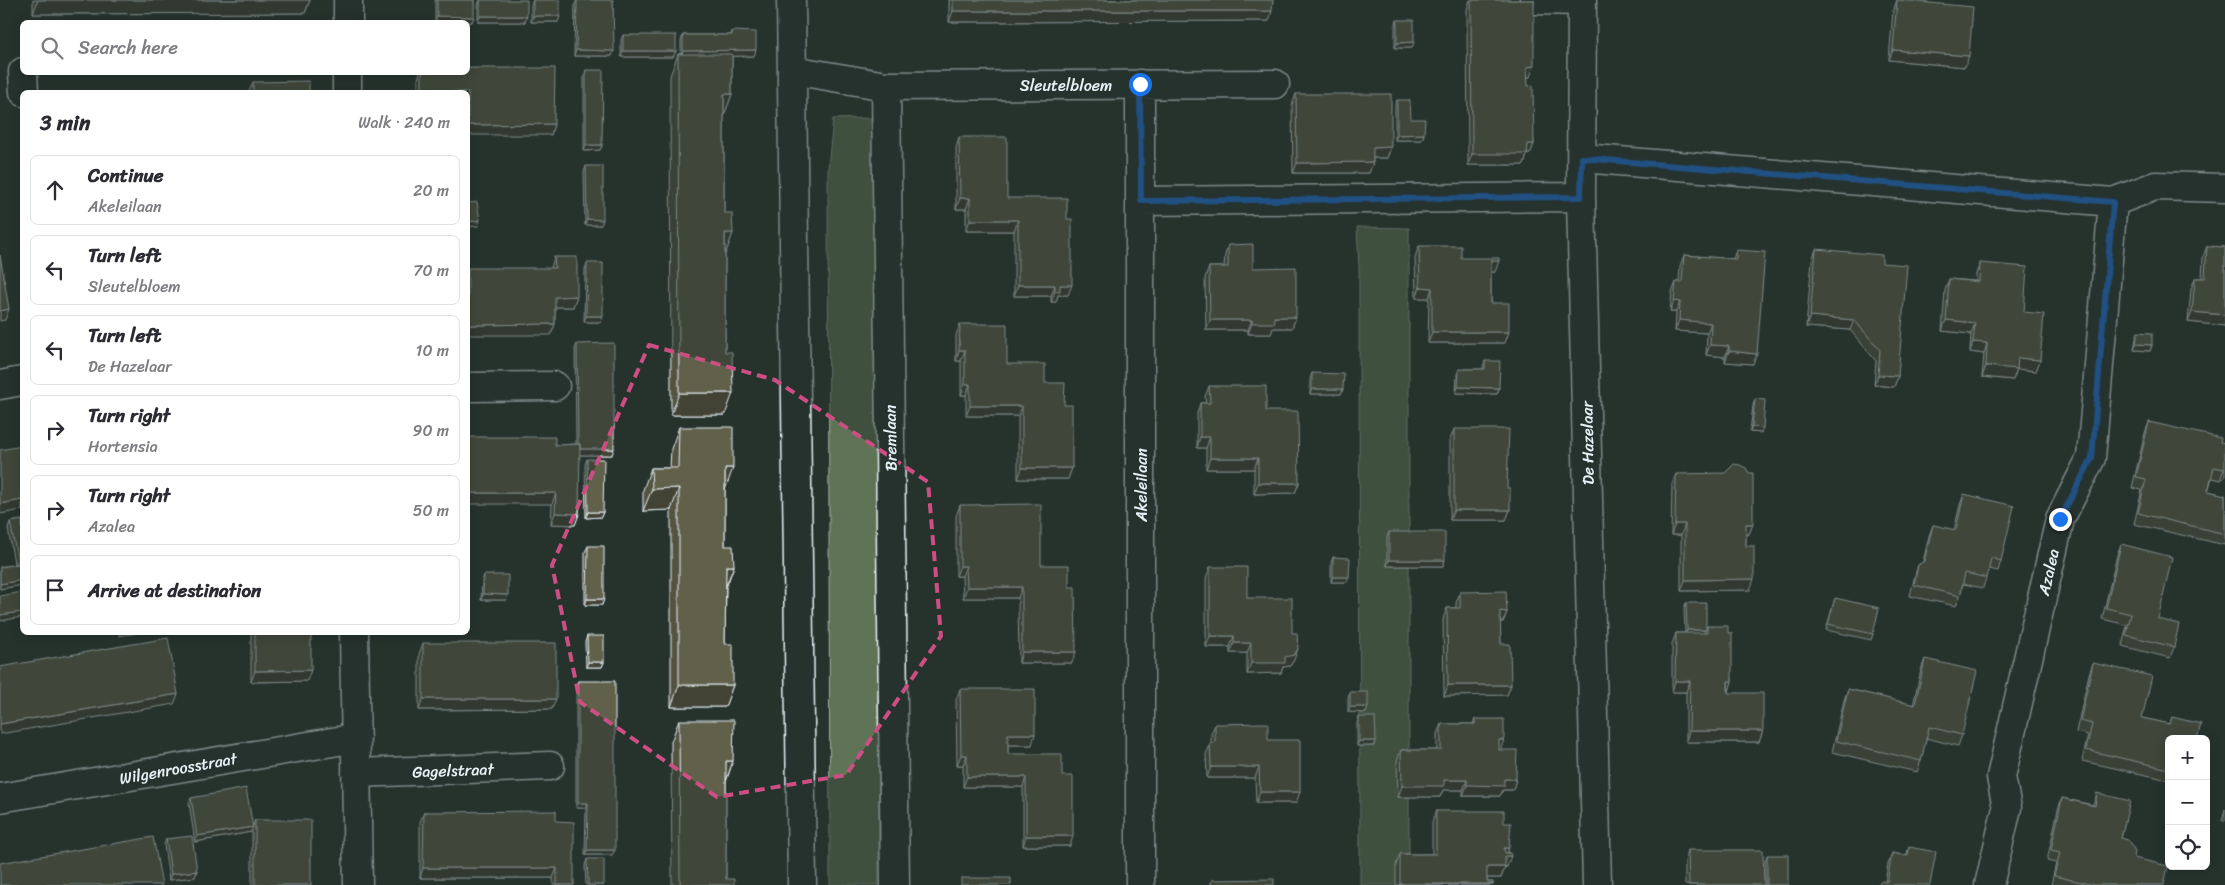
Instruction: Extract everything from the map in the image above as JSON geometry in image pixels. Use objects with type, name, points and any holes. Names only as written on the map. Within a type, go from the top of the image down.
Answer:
[{"type":"street","points":[[348,0],[348,20]]},
{"type":"street","points":[[791,0],[802,885]]},
{"type":"street","points":[[1534,0],[1582,0]]},
{"type":"street","name":"De Hazelaar","points":[[1582,0],[1581,197],[1597,885]]},
{"type":"street","points":[[792,70],[886,86]]},
{"type":"street","points":[[23,75],[24,90]]},
{"type":"street","points":[[347,75],[347,90]]},
{"type":"street","name":"Akeleilaan","points":[[1140,84],[1140,885]]},
{"type":"street","name":"Sleutelbloem","points":[[886,86],[1275,84]]},
{"type":"street","name":"Bremlaan","points":[[886,86],[895,885]]},
{"type":"street","points":[[1582,158],[2113,202],[2155,186],[2225,188]]},
{"type":"street","points":[[1141,201],[1581,197]]},
{"type":"street","name":"Azalea","points":[[1989,885],[2007,808],[2001,777],[2060,519],[2092,458],[2113,202]]},
{"type":"street","points":[[0,385],[20,381]]},
{"type":"street","points":[[470,387],[555,386]]},
{"type":"street","points":[[354,635],[358,885]]},
{"type":"street","name":"Wilgenroosstraat","points":[[0,798],[356,738]]},
{"type":"street","name":"Gagelstraat","points":[[356,773],[550,766]]},
{"type":"highlighted area","points":[[649,345],[775,380],[928,482],[941,636],[846,775],[717,797],[580,702],[552,565]]},
{"type":"green space","points":[[871,118],[876,174],[879,885],[830,885],[828,168],[833,119]]},
{"type":"green space","points":[[1357,227],[1409,228],[1409,885],[1360,885],[1359,267]]},
{"type":"building","points":[[437,0],[474,0],[474,17],[437,16]]},
{"type":"building","points":[[480,0],[527,0],[527,16],[480,16]]},
{"type":"building","points":[[533,0],[560,0],[560,16],[533,16]]},
{"type":"building","points":[[577,0],[613,0],[614,51],[576,50]]},
{"type":"building","points":[[953,0],[1273,0],[1272,11],[953,11]]},
{"type":"building","points":[[1471,0],[1534,0],[1534,66],[1527,67],[1528,86],[1533,85],[1534,144],[1528,144],[1527,154],[1472,154]]},
{"type":"building","points":[[1897,0],[1973,7],[1969,56],[1893,50]]},
{"type":"building","points":[[1397,20],[1414,20],[1414,42],[1397,43]]},
{"type":"building","points":[[732,31],[756,32],[756,50],[683,51],[683,35],[732,35]]},
{"type":"building","points":[[623,35],[676,35],[676,51],[623,51]]},
{"type":"building","points":[[678,54],[732,54],[732,94],[724,94],[724,213],[732,213],[733,233],[725,233],[725,352],[732,352],[733,393],[679,393]]},
{"type":"building","points":[[470,68],[555,68],[554,124],[470,125],[470,90],[422,90],[422,75],[470,75]]},
{"type":"building","points":[[586,70],[603,70],[602,145],[586,145]]},
{"type":"building","points":[[309,81],[309,90],[253,90],[253,82]]},
{"type":"building","points":[[1296,94],[1391,94],[1391,147],[1373,148],[1373,162],[1297,163]]},
{"type":"building","points":[[1397,100],[1410,100],[1411,119],[1425,119],[1424,134],[1397,135]]},
{"type":"building","points":[[959,137],[1007,137],[1007,198],[1067,198],[1067,219],[1072,219],[1072,285],[1060,285],[1060,291],[1055,291],[1055,285],[1018,285],[1018,220],[970,220],[970,198],[960,198]]},
{"type":"building","points":[[586,166],[603,166],[603,220],[587,219]]},
{"type":"building","points":[[477,202],[480,220],[470,222],[470,203]]},
{"type":"building","points":[[1253,244],[1253,268],[1296,267],[1296,317],[1274,317],[1275,323],[1252,323],[1252,320],[1210,320],[1209,267],[1228,267],[1228,245]]},
{"type":"building","points":[[1419,246],[1461,246],[1461,258],[1499,258],[1499,261],[1491,261],[1491,303],[1509,303],[1509,332],[1432,332],[1432,288],[1420,287]]},
{"type":"building","points":[[2207,246],[2225,247],[2225,315],[2192,312],[2195,278],[2205,278]]},
{"type":"building","points":[[1816,249],[1882,255],[1882,263],[1907,265],[1898,376],[1878,375],[1880,350],[1854,320],[1810,316]]},
{"type":"building","points":[[1736,250],[1765,252],[1757,354],[1729,351],[1729,346],[1710,345],[1711,323],[1679,320],[1680,302],[1674,301],[1676,282],[1682,282],[1684,255],[1736,259]]},
{"type":"building","points":[[0,255],[9,309],[0,311]]},
{"type":"building","points":[[554,257],[577,257],[577,296],[555,297],[555,324],[470,325],[470,268],[555,268]]},
{"type":"building","points":[[587,263],[603,263],[603,316],[586,316]]},
{"type":"building","points":[[1980,263],[2027,267],[2024,312],[2044,314],[2040,360],[2018,358],[2017,369],[1986,366],[1987,343],[1973,342],[1975,323],[1946,320],[1949,279],[1979,282]]},
{"type":"building","points":[[960,324],[1007,324],[1007,364],[1045,364],[1045,383],[1065,383],[1064,405],[1072,405],[1072,468],[1022,468],[1022,406],[970,406],[970,384],[965,384],[965,350],[959,350]]},
{"type":"building","points":[[2138,332],[2152,333],[2152,345],[2136,344]]},
{"type":"building","points":[[614,343],[614,449],[580,449],[580,444],[578,444],[577,344]]},
{"type":"building","points":[[1485,361],[1500,361],[1499,388],[1458,387],[1459,369],[1485,369]]},
{"type":"building","points":[[1312,373],[1344,374],[1343,389],[1312,389]]},
{"type":"building","points":[[1209,386],[1266,386],[1266,411],[1298,411],[1299,483],[1258,483],[1258,458],[1210,458],[1210,437],[1200,437],[1200,403],[1210,403]]},
{"type":"building","points":[[1755,399],[1765,400],[1763,428],[1752,427]]},
{"type":"building","points":[[2149,422],[2221,438],[2220,442],[2225,443],[2225,468],[2214,467],[2208,491],[2225,495],[2225,534],[2138,513],[2146,479],[2136,477]]},
{"type":"building","points":[[679,427],[733,427],[733,468],[725,468],[725,546],[733,546],[734,566],[726,566],[725,644],[733,644],[733,685],[679,685],[679,488],[652,489],[651,468],[678,468]]},
{"type":"building","points":[[1454,429],[1509,429],[1507,488],[1510,488],[1510,510],[1454,510]]},
{"type":"building","points":[[470,437],[555,437],[555,445],[580,444],[579,514],[555,513],[556,493],[470,493]]},
{"type":"building","points":[[20,446],[20,500],[0,504],[0,450]]},
{"type":"building","points":[[587,459],[604,459],[603,512],[588,512]]},
{"type":"building","points":[[1734,464],[1746,468],[1749,473],[1753,473],[1753,524],[1746,524],[1746,546],[1754,546],[1754,579],[1685,580],[1685,524],[1675,524],[1676,474],[1725,473]]},
{"type":"building","points":[[1964,494],[2014,506],[2001,561],[1991,558],[1987,578],[1965,573],[1960,596],[1914,585],[1918,565],[1924,561],[1933,525],[1956,530]]},
{"type":"building","points":[[1041,504],[1041,565],[1069,565],[1069,587],[1075,587],[1076,652],[1022,652],[1022,587],[967,587],[966,566],[960,566],[960,505]]},
{"type":"building","points":[[20,520],[20,564],[19,557],[17,557],[10,522]]},
{"type":"building","points":[[1389,532],[1445,532],[1445,560],[1389,560]]},
{"type":"building","points":[[2121,544],[2172,557],[2158,619],[2179,624],[2174,647],[2126,635],[2131,614],[2106,608]]},
{"type":"building","points":[[588,546],[604,546],[604,599],[587,599]]},
{"type":"building","points":[[1333,557],[1350,558],[1349,577],[1333,577]]},
{"type":"building","points":[[20,564],[20,580],[0,584],[0,567]]},
{"type":"building","points":[[1210,567],[1247,567],[1247,598],[1292,598],[1292,633],[1297,633],[1298,649],[1294,655],[1285,657],[1285,663],[1251,663],[1251,643],[1234,643],[1234,636],[1210,636]]},
{"type":"building","points":[[484,575],[508,575],[508,595],[483,594]]},
{"type":"building","points":[[1506,591],[1507,612],[1500,611],[1501,644],[1510,644],[1511,685],[1448,685],[1447,608],[1460,608],[1460,592]]},
{"type":"building","points":[[20,592],[20,612],[0,615],[0,596]]},
{"type":"building","points":[[1835,598],[1879,608],[1873,634],[1828,624]]},
{"type":"building","points":[[1686,603],[1706,603],[1706,630],[1687,630]]},
{"type":"building","points":[[1707,626],[1728,626],[1728,633],[1732,633],[1732,681],[1728,681],[1728,693],[1763,693],[1763,731],[1689,731],[1690,681],[1675,681],[1676,633],[1707,633]]},
{"type":"building","points":[[255,635],[311,635],[311,670],[255,671]]},
{"type":"building","points":[[587,636],[604,636],[604,662],[588,662]]},
{"type":"building","points":[[168,638],[178,694],[0,724],[0,667]]},
{"type":"building","points":[[423,643],[556,643],[556,699],[423,699]]},
{"type":"building","points":[[1925,659],[1977,671],[1962,735],[1929,727],[1921,761],[1836,741],[1848,689],[1915,705]]},
{"type":"building","points":[[2093,663],[2152,676],[2142,718],[2170,724],[2172,717],[2201,724],[2198,735],[2165,735],[2165,768],[2086,750],[2092,724],[2080,721]]},
{"type":"building","points":[[578,681],[615,681],[615,850],[587,850],[588,803],[578,803]]},
{"type":"building","points":[[960,689],[1035,689],[1035,734],[1008,734],[1008,754],[1062,754],[1062,776],[1073,776],[1073,836],[1026,836],[1026,777],[967,777],[967,755],[961,755]]},
{"type":"building","points":[[1350,692],[1368,692],[1368,707],[1350,707]]},
{"type":"building","points":[[1359,717],[1375,717],[1376,741],[1359,741]]},
{"type":"building","points":[[1475,719],[1504,719],[1504,740],[1499,740],[1499,750],[1517,750],[1516,779],[1504,779],[1504,786],[1467,785],[1467,780],[1444,780],[1444,786],[1402,786],[1401,750],[1441,750],[1441,724],[1475,724]]},
{"type":"building","points":[[679,720],[734,720],[733,761],[726,761],[726,879],[734,879],[734,885],[680,885]]},
{"type":"building","points":[[1268,723],[1268,740],[1300,740],[1300,792],[1260,792],[1259,767],[1211,767],[1210,743],[1215,743],[1215,724]]},
{"type":"building","points":[[246,788],[253,827],[197,836],[191,798]]},
{"type":"building","points":[[2097,793],[2130,801],[2121,838],[2128,840],[2135,851],[2134,858],[2165,865],[2165,870],[2167,870],[2164,885],[2094,885],[2054,876],[2060,852],[2051,850],[2062,798],[2095,806]]},
{"type":"building","points":[[556,811],[556,821],[574,822],[574,885],[557,885],[557,868],[423,868],[424,812]]},
{"type":"building","points":[[1436,811],[1504,811],[1504,823],[1511,823],[1509,848],[1504,848],[1505,853],[1510,853],[1511,856],[1505,856],[1505,867],[1487,867],[1487,882],[1493,882],[1493,884],[1400,884],[1400,854],[1436,854]]},
{"type":"building","points":[[255,820],[311,820],[311,885],[255,885]]},
{"type":"building","points":[[192,836],[197,871],[171,874],[166,839]]},
{"type":"building","points":[[153,837],[162,885],[0,885],[0,863]]},
{"type":"building","points":[[1909,847],[1936,852],[1930,885],[1877,885],[1882,881],[1887,882],[1892,853],[1908,856]]},
{"type":"building","points":[[1688,850],[1763,850],[1764,885],[1689,885]]},
{"type":"building","points":[[1767,855],[1788,855],[1788,885],[1767,885]]},
{"type":"building","points":[[587,859],[604,859],[604,885],[588,885]]},
{"type":"building","points":[[961,878],[1011,878],[1011,885],[961,885]]},
{"type":"building","points":[[1274,879],[1274,885],[1211,885],[1211,880]]},
{"type":"route","points":[[1140,84],[1141,201],[1581,197],[1582,158],[2113,202],[2092,458],[2060,519]]}]
